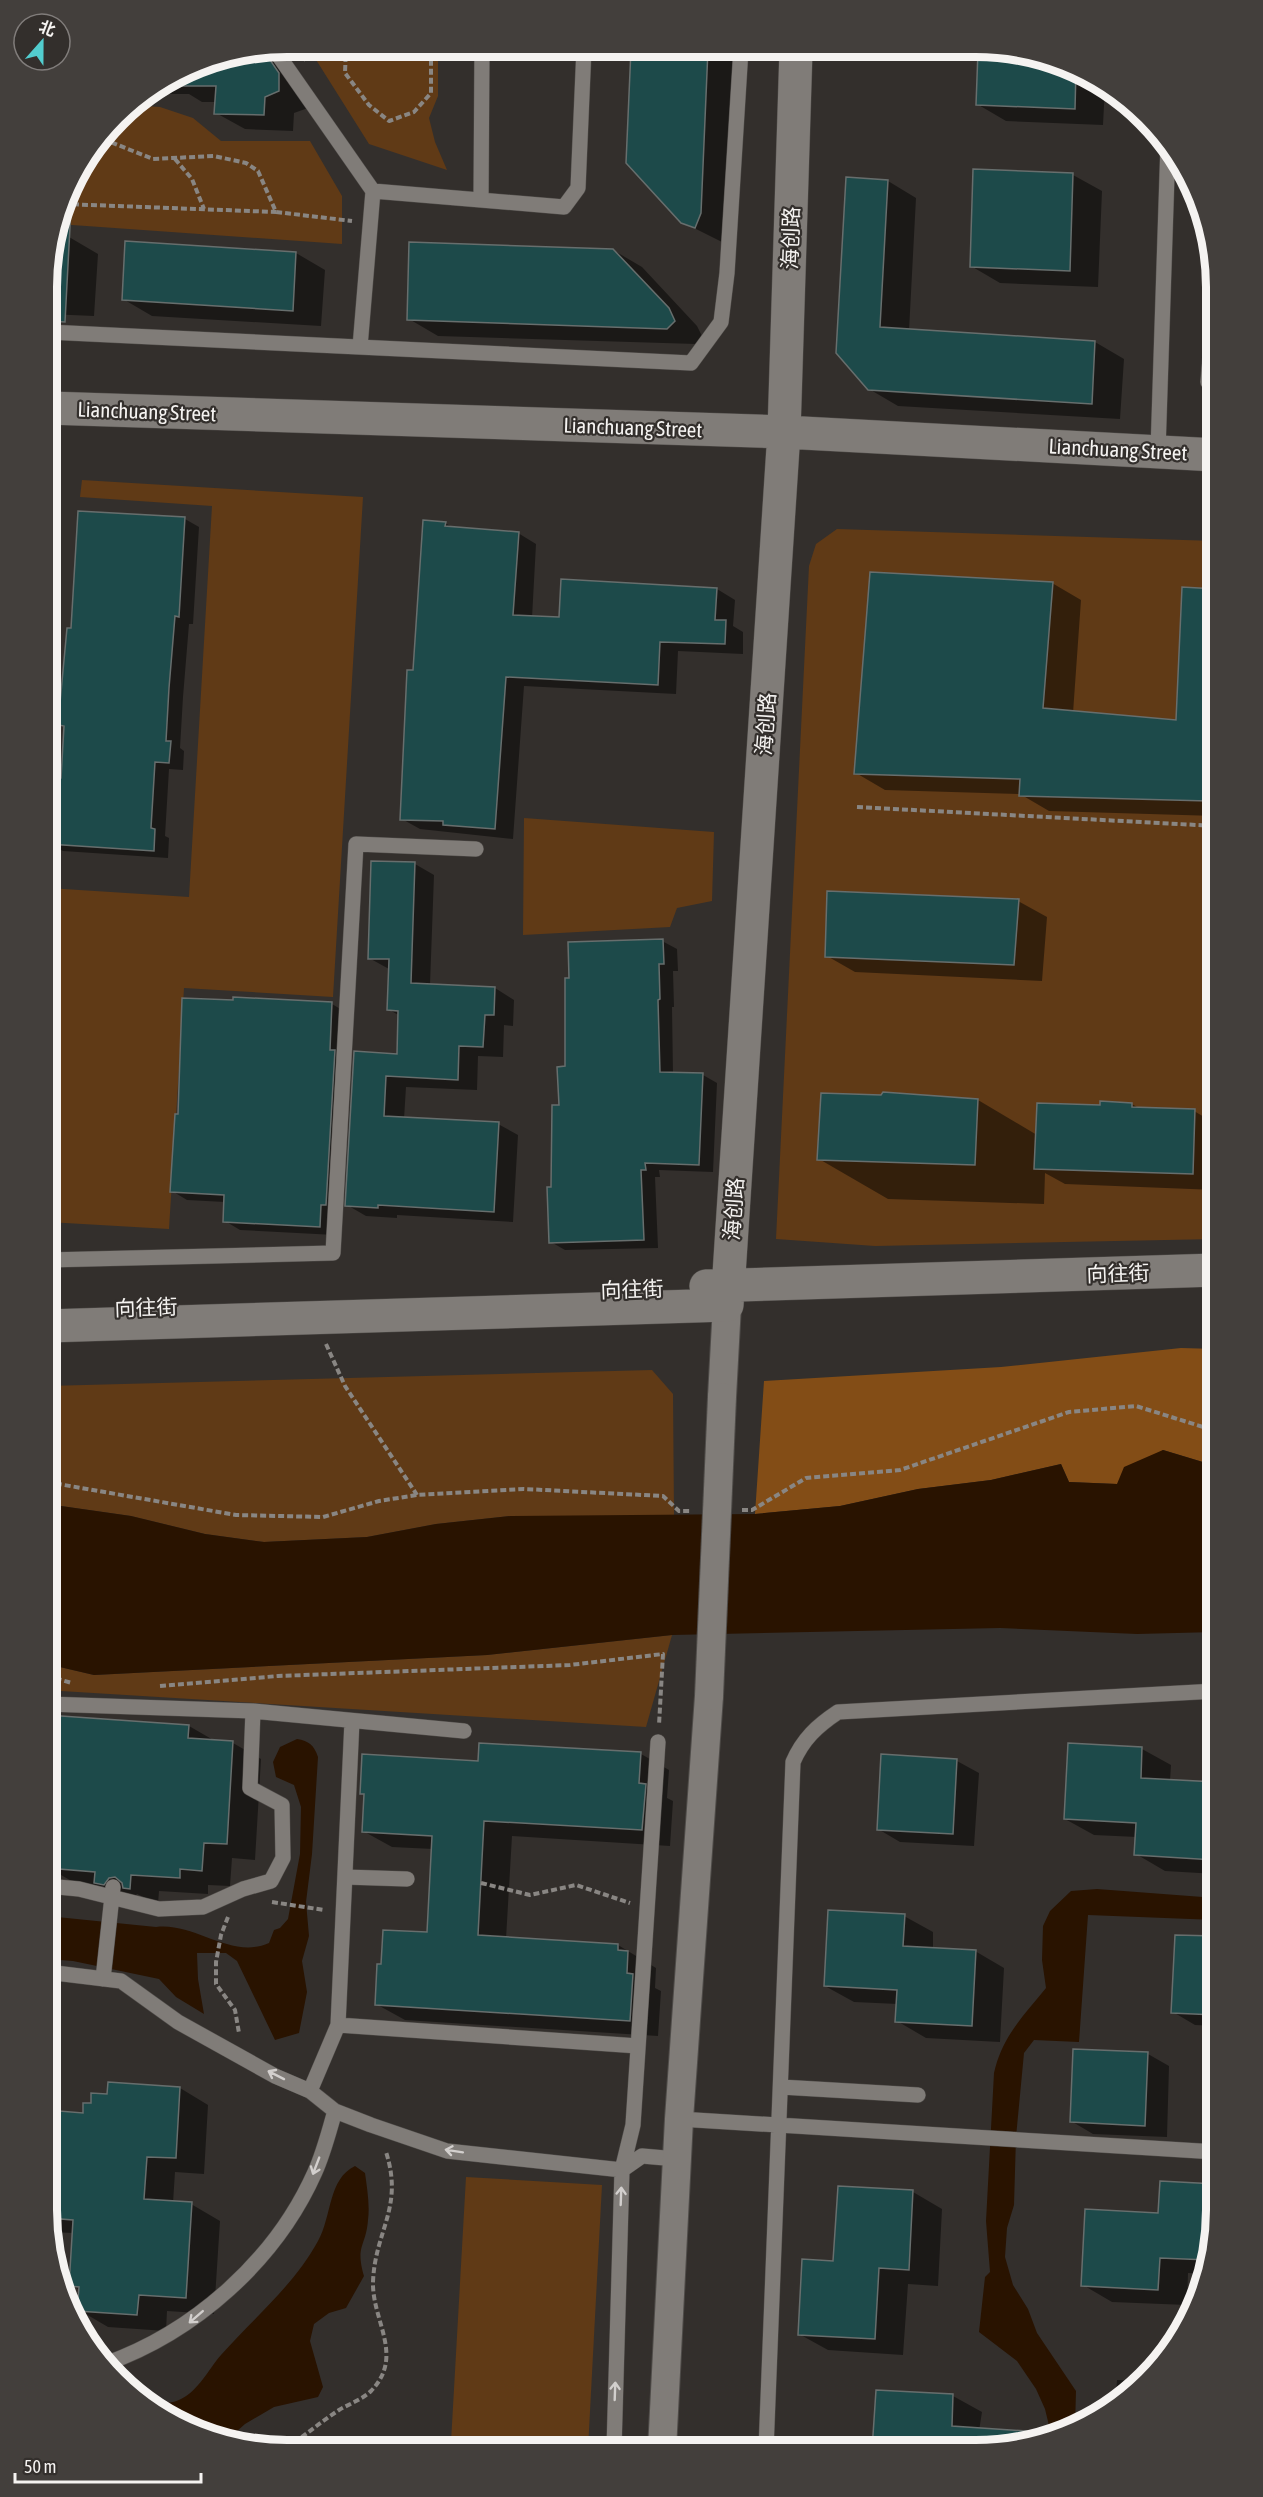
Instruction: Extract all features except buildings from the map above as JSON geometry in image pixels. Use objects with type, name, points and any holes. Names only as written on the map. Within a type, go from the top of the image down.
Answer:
[{"type":"street","name":"海创路","points":[[663,2440],[677,2159],[709,1696],[727,1295],[784,432],[796,57]]},
{"type":"street","name":"Lianchuang Street","points":[[57,408],[784,432],[1206,454]]},
{"type":"street","name":"向往街","points":[[57,1326],[315,1318],[1206,1271]]},
{"type":"street","name":"向往街","points":[[57,1310],[727,1295]]},
{"type":"lane","points":[[280,57],[373,191],[360,347]]},
{"type":"lane","points":[[481,200],[482,57]]},
{"type":"lane","points":[[373,191],[564,207],[578,188],[584,57]]},
{"type":"lane","points":[[57,332],[691,363],[721,322],[727,273],[740,57]]},
{"type":"lane","points":[[1158,451],[1167,160]]},
{"type":"lane","points":[[57,1260],[333,1253],[356,844],[476,849]]},
{"type":"lane","points":[[766,2440],[793,1762],[800,1745],[817,1726],[838,1712],[1206,1692]]},
{"type":"lane","points":[[57,1704],[253,1711],[464,1731]]},
{"type":"lane","points":[[57,1887],[79,1889],[112,1899],[159,1908],[203,1907],[243,1889],[271,1881],[283,1858],[282,1805],[249,1788],[253,1711]]},
{"type":"lane","points":[[310,2091],[338,2025],[352,1720]]},
{"type":"lane","points":[[614,2440],[622,2170],[633,2125],[658,1742]]},
{"type":"lane","points":[[345,1877],[407,1879]]},
{"type":"lane","points":[[104,1976],[112,1899]]},
{"type":"lane","points":[[57,1973],[104,1976],[121,1981],[178,2022],[276,2076],[310,2091],[335,2111],[447,2151],[622,2170],[642,2156],[677,2159]]},
{"type":"lane","points":[[338,2025],[638,2046]]},
{"type":"lane","points":[[781,2087],[918,2094]]},
{"type":"lane","points":[[113,2361],[135,2353],[189,2323],[249,2269],[286,2224],[315,2172],[335,2111]]},
{"type":"lane","points":[[680,2119],[1206,2151]]},
{"type":"path","points":[[346,57],[345,74],[369,105],[389,121],[414,112],[431,93],[431,57]]},
{"type":"path","points":[[109,141],[153,159],[214,156],[246,163],[258,171],[276,212]]},
{"type":"path","points":[[175,159],[192,179],[204,209]]},
{"type":"path","points":[[72,204],[276,212],[370,223]]},
{"type":"path","points":[[856,807],[1206,825]]},
{"type":"path","points":[[315,1318],[345,1386],[417,1495]]},
{"type":"path","points":[[752,1510],[806,1478],[900,1470],[1069,1412],[1136,1406],[1206,1428]]},
{"type":"path","points":[[57,1484],[236,1515],[323,1517],[379,1501],[417,1495],[524,1489],[663,1496],[679,1511]]},
{"type":"path","points":[[150,1687],[278,1676],[570,1665],[663,1654],[658,1742]]},
{"type":"path","points":[[57,1679],[74,1684]]},
{"type":"path","points":[[481,1883],[530,1895],[576,1885],[617,1900],[648,1907]]},
{"type":"path","points":[[279,1904],[318,1908]]},
{"type":"path","points":[[221,1935],[216,1962],[216,1984],[235,2010],[241,2038]]},
{"type":"path","points":[[299,2440],[371,2391],[385,2367],[388,2347],[380,2327],[373,2284],[375,2260],[390,2210],[394,2181],[382,2139],[371,2125]]},
{"type":"shaded area","points":[[314,57],[438,57],[438,96],[429,118],[435,142],[447,170],[369,144]]},
{"type":"shaded area","points":[[145,106],[160,107],[193,118],[221,141],[310,141],[342,196],[342,244],[66,225],[74,199],[104,147],[124,124]]},
{"type":"shaded area","points":[[82,480],[363,497],[333,997],[184,988],[169,1229],[57,1223],[57,889],[189,897],[212,506],[80,497]]},
{"type":"shaded area","points":[[837,529],[1206,541],[1206,1239],[875,1246],[776,1239],[809,566],[816,544]]},
{"type":"shaded area","points":[[524,818],[714,832],[712,901],[677,908],[670,927],[523,935]]},
{"type":"shaded area","points":[[1181,1348],[1206,1349],[1206,1463],[1163,1450],[1117,1484],[1069,1482],[1061,1464],[991,1480],[918,1489],[840,1506],[755,1514],[764,1381],[1001,1367]]},
{"type":"shaded area","points":[[652,1370],[673,1394],[674,1516],[511,1516],[436,1524],[367,1537],[264,1542],[205,1534],[131,1516],[57,1505],[57,1386]]},
{"type":"shaded area","points":[[1163,1450],[1206,1463],[1206,1632],[1137,1634],[1000,1628],[672,1635],[487,1655],[94,1675],[57,1666],[57,1505],[131,1516],[205,1534],[264,1542],[367,1537],[436,1524],[511,1516],[755,1514],[840,1506],[918,1489],[991,1480],[1061,1464],[1069,1482],[1117,1484],[1124,1467]]},
{"type":"shaded area","points":[[672,1635],[646,1727],[57,1691],[57,1666],[94,1675],[487,1655]]},
{"type":"shaded area","points":[[297,1739],[305,1741],[315,1749],[318,1757],[312,1854],[306,1902],[309,1936],[302,1961],[307,1992],[299,2033],[275,2040],[237,1961],[226,1953],[197,1953],[198,1979],[204,2014],[176,1997],[159,1979],[57,1960],[57,1917],[170,1927],[241,1947],[255,1947],[269,1943],[274,1930],[280,1928],[288,1919],[300,1854],[301,1807],[294,1785],[276,1777],[273,1762],[280,1747]]},
{"type":"shaded area","points":[[1097,1889],[1206,1897],[1206,1920],[1088,1915],[1079,2042],[1034,2040],[1024,2053],[1016,2137],[1014,2205],[1007,2228],[1005,2257],[1013,2285],[1028,2309],[1037,2333],[1076,2391],[1075,2417],[1050,2428],[1045,2409],[1036,2389],[1017,2361],[979,2332],[985,2277],[990,2272],[986,2221],[994,2073],[1002,2048],[1008,2038],[1046,1988],[1042,1960],[1043,1926],[1050,1911],[1071,1891]]},
{"type":"shaded area","points":[[355,2166],[365,2173],[369,2214],[361,2252],[364,2276],[346,2308],[329,2313],[314,2324],[310,2341],[323,2387],[318,2397],[274,2407],[245,2424],[234,2434],[199,2423],[163,2404],[178,2401],[193,2390],[221,2355],[297,2272],[323,2231],[335,2189],[346,2172]]},
{"type":"shaded area","points":[[466,2177],[602,2185],[588,2440],[451,2440]]}]
